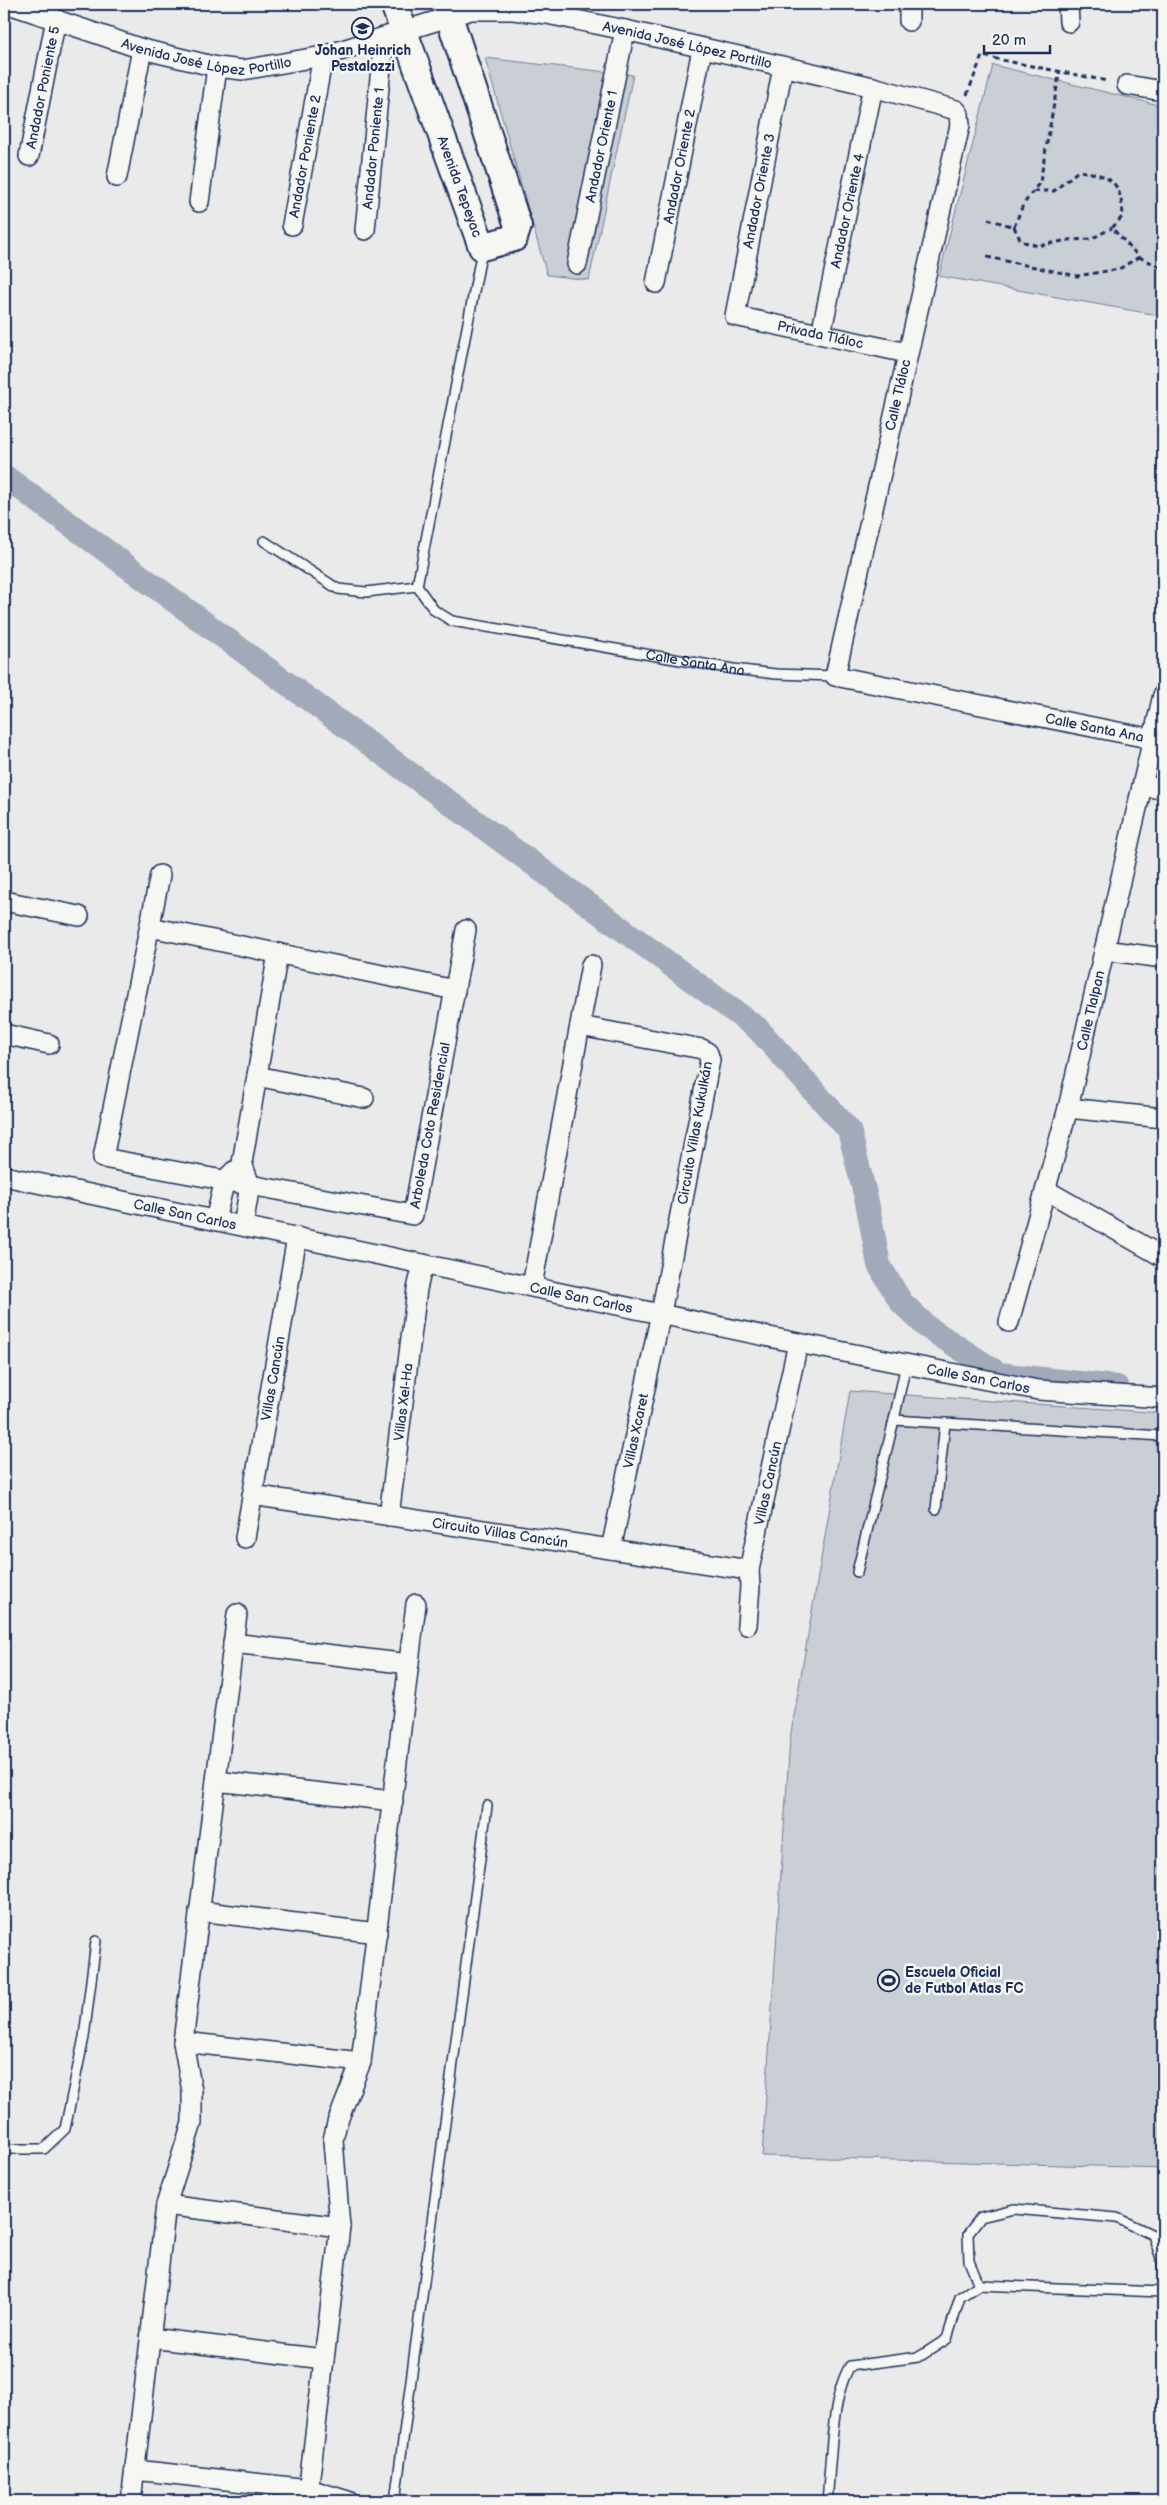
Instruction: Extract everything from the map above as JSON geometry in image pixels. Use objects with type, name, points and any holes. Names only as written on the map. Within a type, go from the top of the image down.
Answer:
[{"type":"street","name":"Avenida José López Portillo","points":[[9,4],[142,49],[217,67],[252,69],[323,56],[394,34],[447,10],[514,10],[546,14],[625,30],[873,87],[956,110],[959,114]]},
{"type":"street","name":"Avenida Tepeyac","points":[[394,4],[394,34],[482,247],[514,238],[518,226],[447,10]]},
{"type":"street","name":"Andador Poniente 5","points":[[29,156],[56,19]]},
{"type":"street","name":"Andador Oriente 1","points":[[576,264],[625,30]]},
{"type":"street","name":"Andador Poniente 1","points":[[365,230],[394,34]]},
{"type":"street","points":[[117,177],[142,49]]},
{"type":"street","name":"Andador Oriente 2","points":[[656,283],[702,49]]},
{"type":"street","name":"Andador Poniente 2","points":[[292,226],[323,56]]},
{"type":"street","points":[[199,202],[217,67]]},
{"type":"street","name":"Andador Oriente 3","points":[[735,316],[784,67]]},
{"type":"street","points":[[1127,85],[1163,91]]},
{"type":"street","name":"Andador Oriente 4","points":[[821,334],[873,87]]},
{"type":"street","name":"Calle Tláloc","points":[[835,676],[907,353],[928,274],[958,134],[959,114]]},
{"type":"street","name":"Privada Tláloc","points":[[735,316],[907,353]]},
{"type":"street","name":"Calle Santa Ana","points":[[835,676],[1153,739]]},
{"type":"street","name":"Calle Tlalpan","points":[[1009,1322],[1068,1108],[1163,695]]},
{"type":"street","points":[[1142,786],[1163,789]]},
{"type":"street","name":"Arboleda Coto Residencial","points":[[160,875],[103,1158],[413,1215],[466,930]]},
{"type":"street","points":[[4,901],[78,916]]},
{"type":"street","points":[[150,927],[455,990]]},
{"type":"street","points":[[1104,950],[1163,958]]},
{"type":"street","points":[[243,1226],[250,1185],[242,1163],[278,953]]},
{"type":"street","points":[[532,1286],[591,965]]},
{"type":"street","name":"Circuito Villas Kukulkán","points":[[580,1026],[702,1049],[710,1056],[661,1314]]},
{"type":"street","points":[[4,1034],[49,1044]]},
{"type":"street","points":[[257,1076],[364,1098]]},
{"type":"street","points":[[1068,1108],[1163,1118]]},
{"type":"street","points":[[216,1220],[225,1180],[242,1163]]},
{"type":"street","name":"Calle San Carlos","points":[[4,1176],[798,1343],[1038,1390],[1163,1398]]},
{"type":"street","points":[[1046,1190],[1163,1257]]},
{"type":"street","name":"Villas Cancún","points":[[245,1538],[296,1237]]},
{"type":"street","name":"Villas Xel-Ha","points":[[389,1516],[417,1288],[423,1264]]},
{"type":"street","name":"Villas Xcaret","points":[[611,1549],[661,1314]]},
{"type":"street","name":"Villas Cancún","points":[[747,1625],[750,1586],[749,1570],[798,1343]]},
{"type":"street","name":"Circuito Villas Cancún","points":[[252,1495],[749,1570]]},
{"type":"street","points":[[308,2495],[340,2227],[333,2140],[337,2123],[361,2062],[416,1604]]},
{"type":"street","points":[[131,2501],[166,2205],[192,2123],[192,2091],[183,2042],[237,1614]]},
{"type":"street","points":[[233,1643],[409,1664]]},
{"type":"street","points":[[216,1780],[393,1801]]},
{"type":"street","points":[[199,1911],[377,1933]]},
{"type":"street","points":[[183,2042],[361,2062]]},
{"type":"street","points":[[166,2205],[340,2227]]},
{"type":"street","points":[[150,2338],[324,2359]]},
{"type":"street","points":[[135,2470],[348,2501]]},
{"type":"lane","points":[[264,541],[338,589],[366,592],[416,586],[482,247]]},
{"type":"lane","name":"Calle Santa Ana","points":[[416,586],[434,610],[452,621],[733,670],[835,676]]},
{"type":"lane","points":[[857,1572],[906,1364]]},
{"type":"lane","points":[[894,1420],[1163,1436]]},
{"type":"lane","points":[[936,1509],[945,1423]]},
{"type":"lane","points":[[395,2501],[487,1806]]},
{"type":"lane","points":[[4,2149],[44,2149],[65,2128],[84,2037],[96,1941]]},
{"type":"lane","points":[[979,2285],[969,2262],[968,2234],[981,2217],[1014,2209],[1117,2218],[1153,2235],[1163,2264],[1163,2272]]},
{"type":"lane","points":[[827,2501],[834,2429],[844,2376],[850,2366],[919,2357],[947,2339],[960,2297],[979,2285],[1163,2292]]},
{"type":"path","points":[[959,114],[982,56],[1060,70],[1127,85]]},
{"type":"path","points":[[1014,227],[1023,205],[1040,182],[1060,70]]},
{"type":"path","points":[[988,218],[1014,227],[1022,241],[1038,246],[1068,240],[1092,239],[1112,228],[1123,216],[1122,199],[1114,182],[1100,174],[1078,170],[1054,191],[1034,191]]},
{"type":"path","points":[[1112,228],[1139,257],[1163,268]]},
{"type":"path","points":[[987,257],[1077,276],[1119,270],[1139,257]]},
{"type":"shaded area","points":[[485,58],[633,75],[589,280],[547,275]]},
{"type":"shaded area","points":[[993,65],[1163,106],[1163,316],[939,276]]},
{"type":"shaded area","points":[[850,1391],[1163,1413],[1163,2168],[762,2156],[790,1739]]},
{"type":"waterway","points":[[4,476],[757,1028],[849,1130],[867,1202],[879,1265],[901,1302],[927,1327],[999,1374],[1117,1387]]},
{"type":"place","name":"Johan Heinrich Pestalozzi","points":[[363,28]]},
{"type":"place","name":"Escuela Oficial de Futbol Atlas FC","points":[[889,1980]]}]
